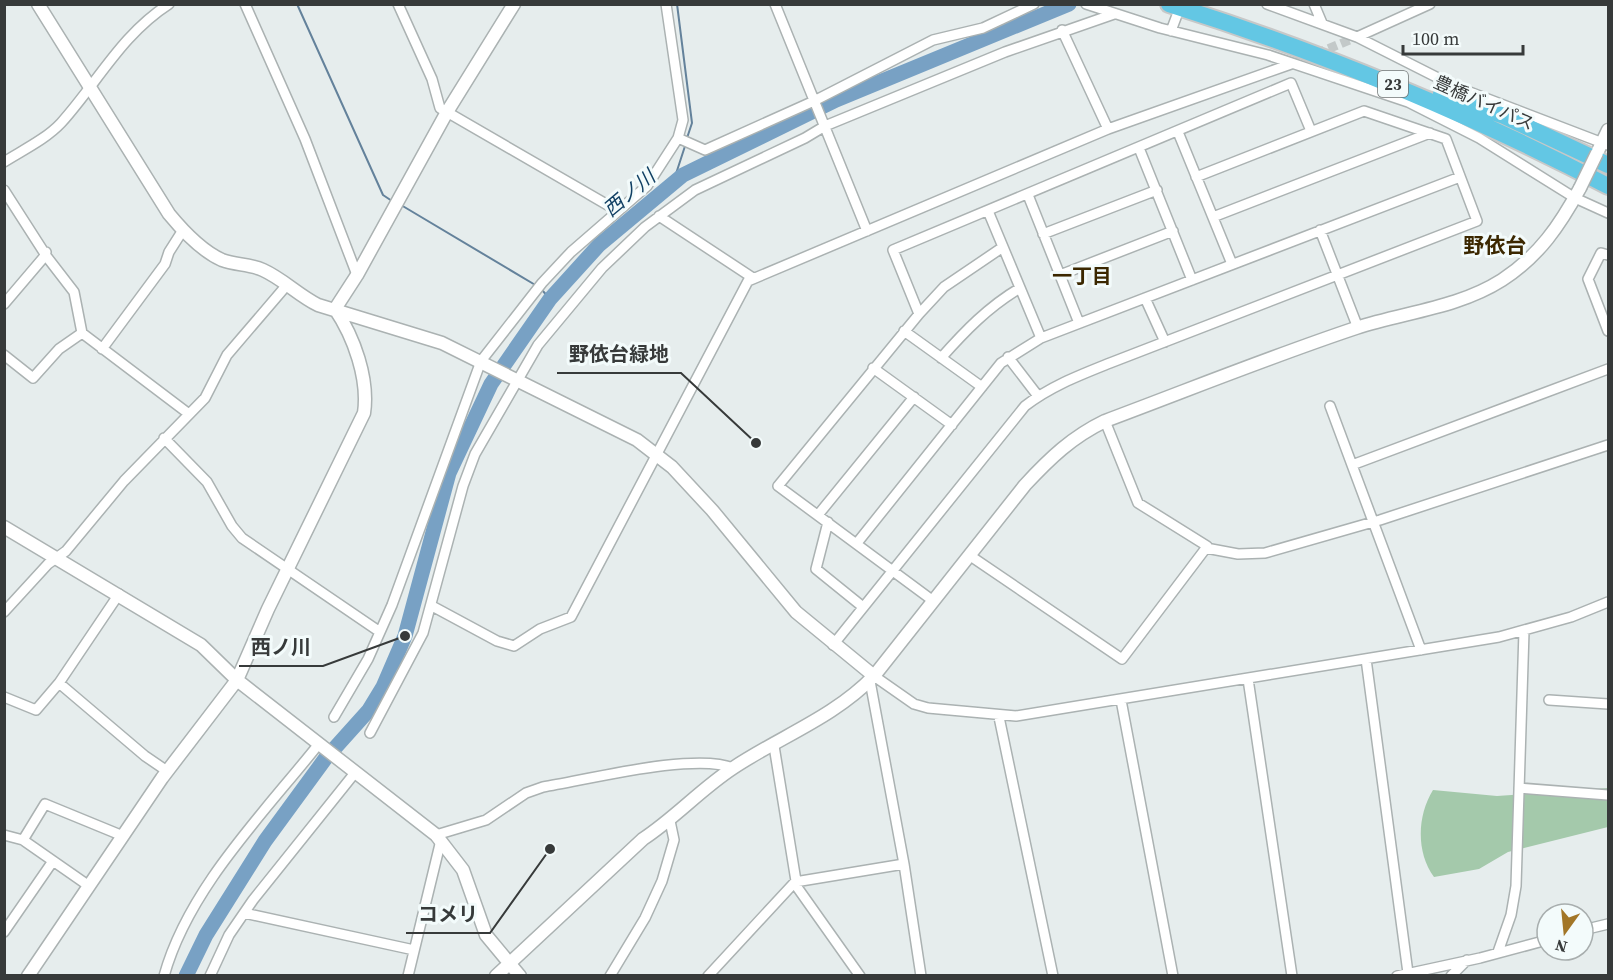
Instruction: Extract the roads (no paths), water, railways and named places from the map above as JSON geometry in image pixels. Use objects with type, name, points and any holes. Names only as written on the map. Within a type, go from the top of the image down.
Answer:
[{"type":"highway","name":"豊橋バイパス","points":[[1173,10],[1352,66],[1518,140],[1608,186]]},
{"type":"highway","name":"23","points":[[1352,66],[1604,152]]},
{"type":"street","points":[[38,4],[169,214],[183,230],[212,254],[224,261],[263,270],[301,297],[442,343],[637,440],[672,467],[738,539],[788,603],[872,678],[914,704],[945,711],[999,717],[1121,700],[1421,650],[1524,630],[1608,602]]},
{"type":"street","points":[[4,162],[51,132],[131,35],[169,4]]},
{"type":"street","points":[[245,4],[305,139],[357,276]]},
{"type":"street","points":[[398,4],[432,79],[440,108],[618,211]]},
{"type":"street","points":[[335,309],[357,276],[447,112],[514,4]]},
{"type":"street","points":[[334,717],[368,658],[380,632],[481,361],[538,287],[647,186],[680,138],[683,120],[666,4]]},
{"type":"street","points":[[775,4],[867,231]]},
{"type":"street","points":[[680,138],[705,150],[815,102],[933,40],[982,28],[1034,4]]},
{"type":"street","points":[[1086,4],[1172,31],[1268,55],[1362,85],[1444,119],[1578,193],[1608,213]]},
{"type":"street","points":[[1267,4],[1357,37],[1454,86],[1604,152]]},
{"type":"street","points":[[1314,4],[1322,23]]},
{"type":"street","points":[[1357,37],[1430,4]]},
{"type":"street","points":[[1172,31],[1173,10]]},
{"type":"street","points":[[370,733],[415,651],[432,606],[463,486],[475,454],[538,345],[602,268],[659,216],[695,190],[805,138],[825,126],[1062,30],[1111,13]]},
{"type":"street","points":[[1062,30],[1108,129]]},
{"type":"street","points":[[432,606],[497,641],[514,646],[540,629],[571,617],[744,286],[753,278],[1108,129],[1291,64]]},
{"type":"street","points":[[919,314],[893,250],[1291,83],[1311,131]]},
{"type":"street","points":[[833,645],[1025,406],[1038,396],[1058,384],[1477,221],[1446,139],[1364,111],[1196,177]]},
{"type":"street","points":[[496,975],[643,839],[670,821],[733,768],[843,705],[872,678],[932,600],[1052,456],[1079,433],[1105,421],[1358,328],[1458,301],[1501,281],[1548,242],[1604,152],[1608,130]]},
{"type":"street","points":[[1178,132],[1232,264]]},
{"type":"street","points":[[1213,217],[1430,133]]},
{"type":"street","points":[[1139,148],[1192,280]]},
{"type":"street","points":[[856,543],[1008,357],[1041,338],[1460,177]]},
{"type":"street","points":[[4,190],[74,292],[82,333],[189,414]]},
{"type":"street","points":[[1044,234],[1156,190]]},
{"type":"street","points":[[1028,195],[1079,323]]},
{"type":"street","points":[[988,211],[1041,338]]},
{"type":"street","points":[[659,216],[753,278]]},
{"type":"street","points":[[102,349],[165,264],[169,252],[183,230]]},
{"type":"street","points":[[1320,230],[1358,328]]},
{"type":"street","points":[[1060,275],[1173,231]]},
{"type":"street","points":[[932,600],[778,486],[903,330],[944,287],[1003,248]]},
{"type":"street","points":[[4,304],[46,252]]},
{"type":"street","points":[[1608,255],[1601,253],[1588,279],[1608,331]]},
{"type":"street","points":[[4,612],[66,551],[93,516],[164,438],[205,398],[227,355],[286,285]]},
{"type":"street","points":[[941,358],[971,325],[998,301],[1020,288]]},
{"type":"street","points":[[1145,298],[1166,342]]},
{"type":"street","points":[[28,975],[167,771],[237,680],[288,568],[364,412],[366,400],[362,377],[344,322],[335,309]]},
{"type":"street","points":[[903,330],[982,387]]},
{"type":"street","points":[[4,355],[33,378],[59,349],[82,333]]},
{"type":"street","points":[[1008,357],[1038,396]]},
{"type":"street","points":[[873,368],[952,425]]},
{"type":"street","points":[[1352,465],[1608,369]]},
{"type":"street","points":[[818,515],[914,397]]},
{"type":"street","points":[[1330,406],[1421,650]]},
{"type":"street","points":[[1105,421],[1138,503],[1207,546],[1206,548]]},
{"type":"street","points":[[164,438],[207,482],[232,526],[243,538],[380,632]]},
{"type":"street","points":[[1206,548],[1255,555],[1372,522],[1608,446]]},
{"type":"street","points":[[828,522],[816,569],[863,607]]},
{"type":"street","points":[[4,527],[58,557],[201,645],[237,680],[354,774],[438,837],[463,870],[486,935],[520,975]]},
{"type":"street","points":[[969,555],[1122,659],[1206,548]]},
{"type":"street","points":[[4,697],[36,710],[59,682],[119,594]]},
{"type":"street","points":[[1498,952],[1511,915],[1516,886],[1524,630]]},
{"type":"street","points":[[1366,659],[1407,973]]},
{"type":"street","points":[[872,678],[921,975]]},
{"type":"street","points":[[1248,679],[1292,975]]},
{"type":"street","points":[[59,682],[145,756],[167,771]]},
{"type":"street","points":[[1121,700],[1173,975]]},
{"type":"street","points":[[1549,700],[1608,704]]},
{"type":"street","points":[[999,717],[1053,975]]},
{"type":"street","points":[[164,975],[169,957],[187,920],[214,874],[318,745]]},
{"type":"street","points":[[774,746],[795,882],[860,975]]},
{"type":"street","points":[[438,837],[486,819],[526,793],[543,787],[656,768],[721,763],[733,768]]},
{"type":"street","points":[[210,975],[229,935],[244,913],[354,774]]},
{"type":"street","points":[[1519,788],[1608,795]]},
{"type":"street","points":[[23,840],[45,804],[123,836]]},
{"type":"street","points":[[610,975],[645,918],[662,880],[674,840],[670,821]]},
{"type":"street","points":[[4,835],[23,840],[89,886]]},
{"type":"street","points":[[408,975],[438,837]]},
{"type":"street","points":[[4,932],[53,861]]},
{"type":"street","points":[[708,975],[795,882],[904,864]]},
{"type":"street","points":[[244,913],[414,950]]},
{"type":"street","points":[[1397,975],[1535,942]]},
{"type":"street","points":[[1451,975],[1467,960]]},
{"type":"waterway","points":[[297,4],[383,195],[392,201]]},
{"type":"waterway","points":[[677,4],[692,123],[687,138]]},
{"type":"waterway","name":"西ノ川","points":[[186,976],[206,935],[265,841],[325,759],[369,710],[383,687],[405,636],[449,473],[491,384],[550,299],[599,245],[683,175],[836,100],[1069,4]]},
{"type":"waterway","points":[[673,183],[686,143]]},
{"type":"waterway","points":[[401,205],[537,286]]},
{"type":"waterway","points":[[542,290],[550,299]]},
{"type":"tunnel","points":[[1291,64],[1357,37]]},
{"type":"place","name":"野依台緑地","points":[[756,443]]},
{"type":"place","name":"西ノ川","points":[[405,636]]},
{"type":"place","name":"コメリ","points":[[550,849]]},
{"type":"district","name":"野依台","points":[[1495,246]]},
{"type":"district","name":"一丁目","points":[[1082,276]]}]
